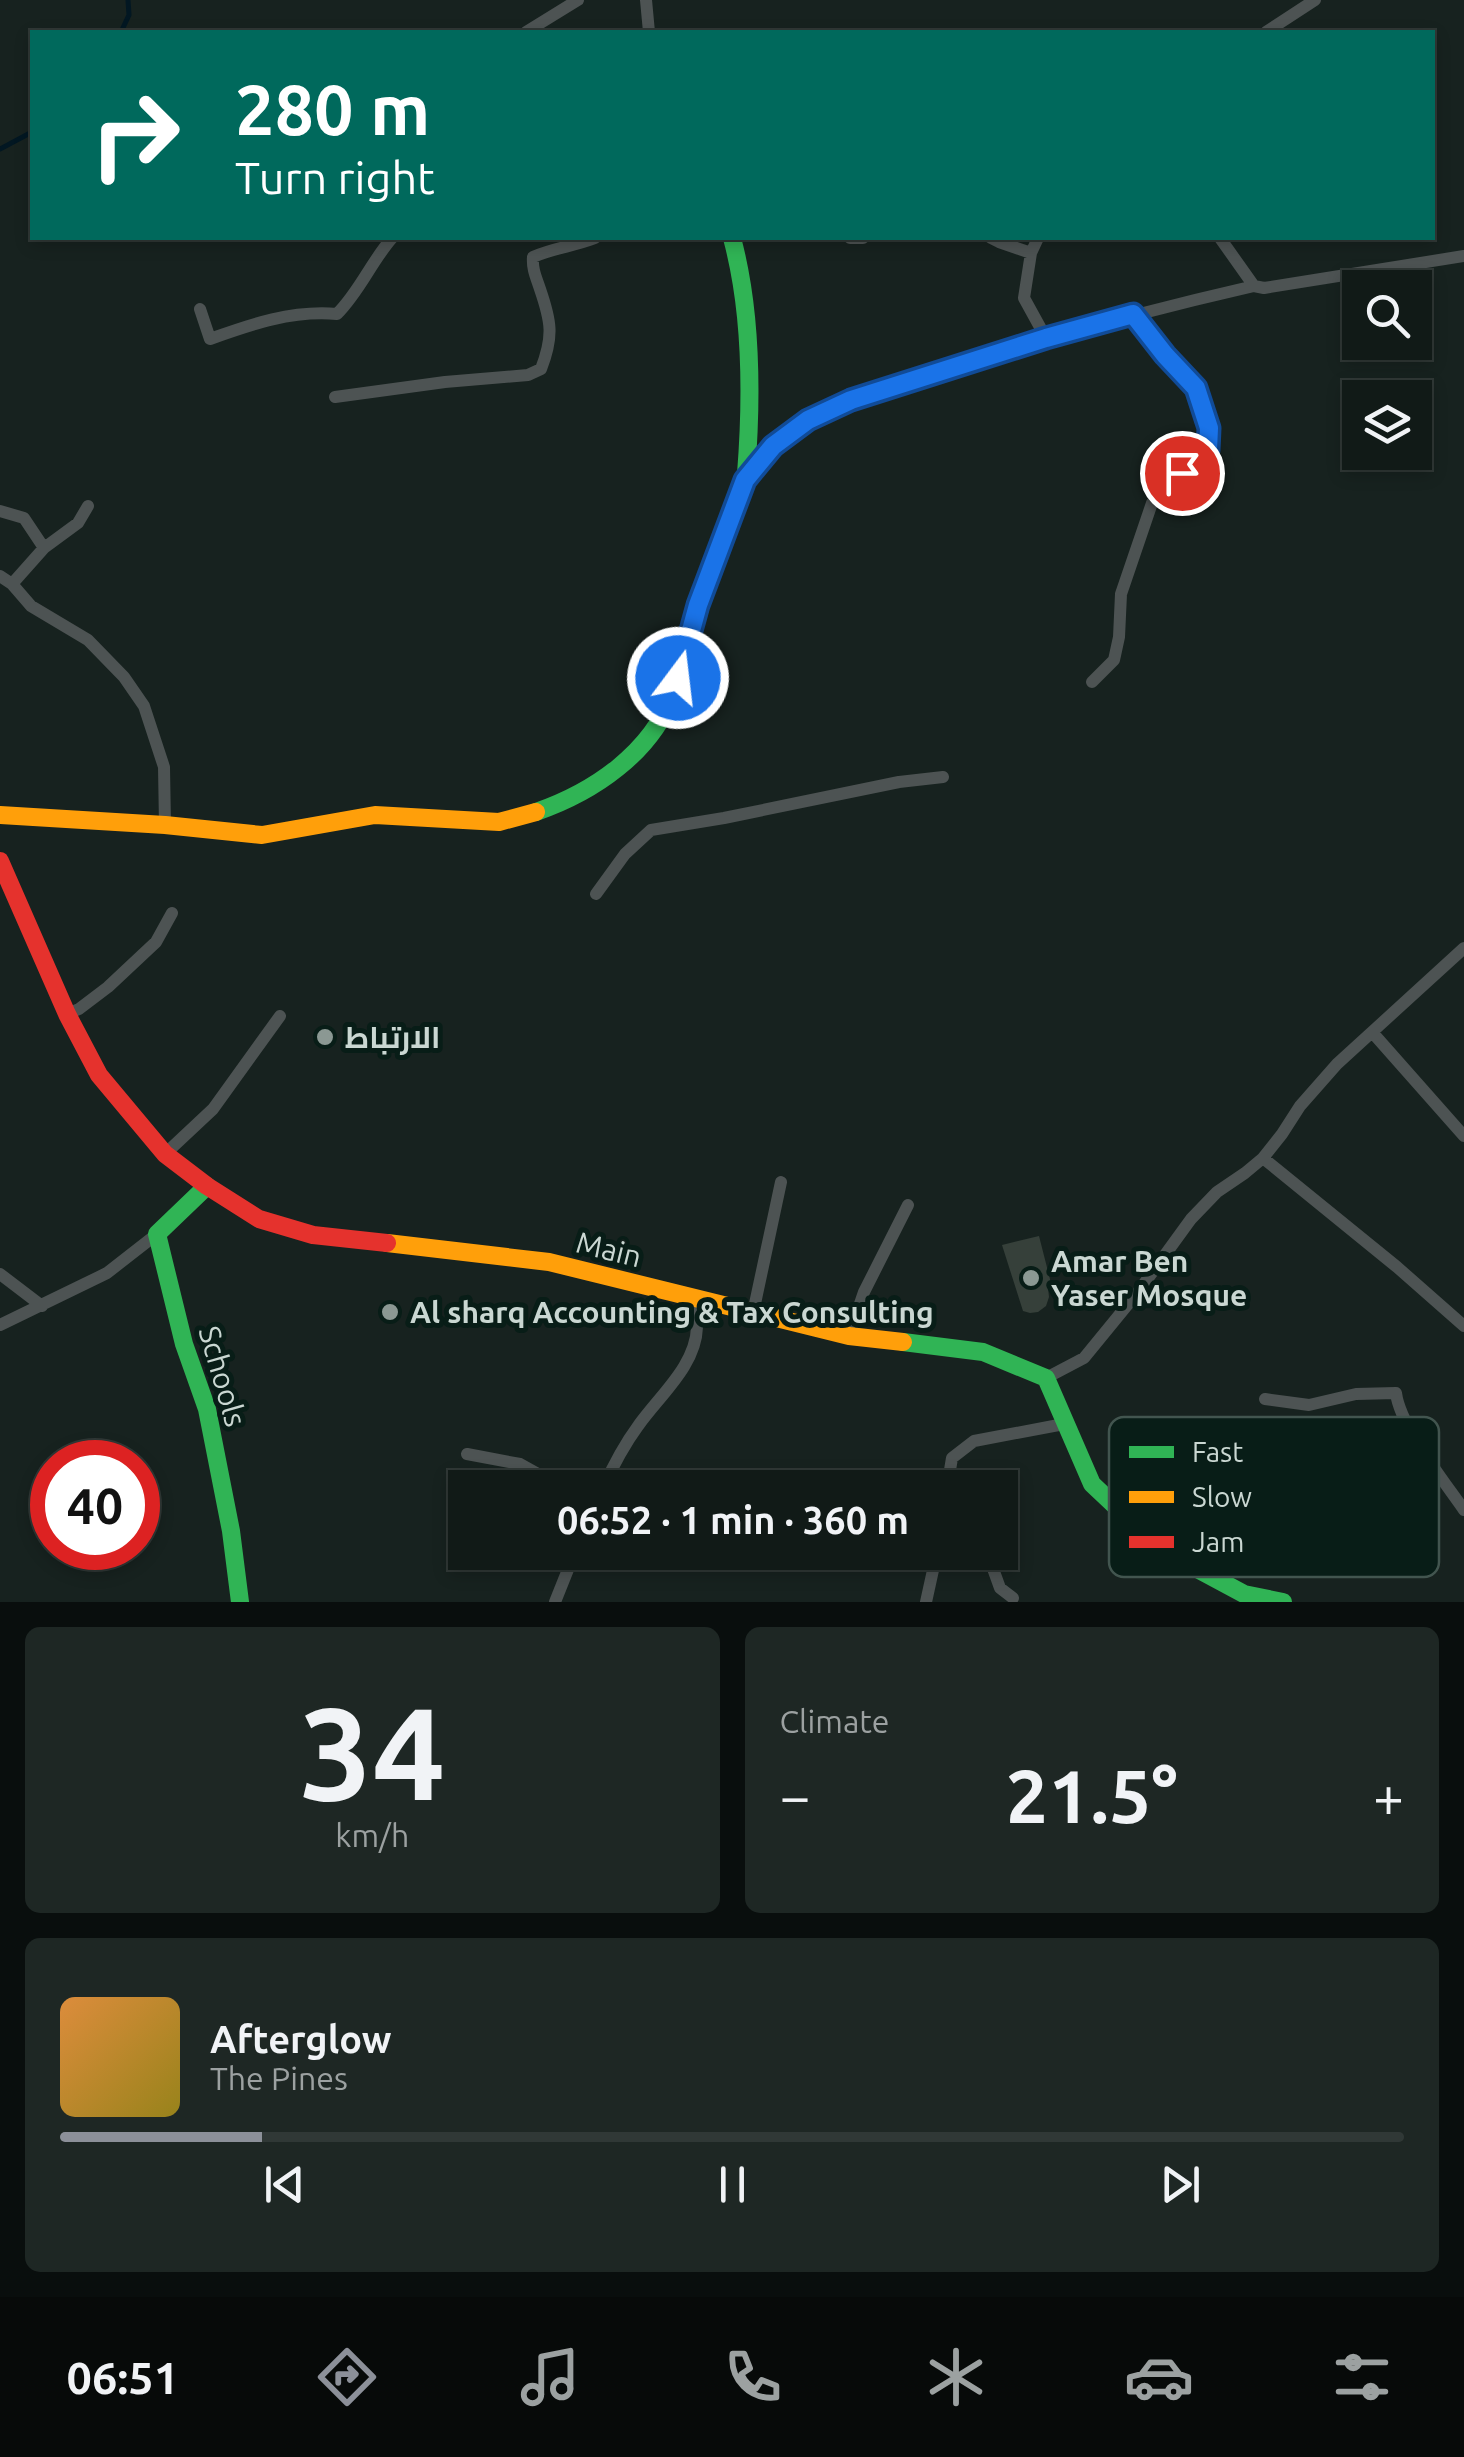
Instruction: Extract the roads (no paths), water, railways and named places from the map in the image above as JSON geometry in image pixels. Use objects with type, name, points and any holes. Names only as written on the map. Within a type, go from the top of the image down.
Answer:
[{"type":"street","points":[[529,30],[578,0]]},
{"type":"street","points":[[646,0],[649,30]]},
{"type":"street","points":[[1269,30],[1315,0]]},
{"type":"street","points":[[200,309],[210,339],[268,318],[316,312],[337,314],[352,299],[390,240]]},
{"type":"street","points":[[336,398],[528,375],[541,369],[550,348],[551,324],[532,267],[533,257],[590,240]]},
{"type":"street","points":[[733,240],[740,264],[746,316],[745,480]]},
{"type":"street","points":[[996,240],[1031,253]]},
{"type":"street","points":[[1037,240],[1031,253],[1024,298],[1046,338]]},
{"type":"street","points":[[1221,240],[1254,286]]},
{"type":"street","points":[[0,815],[262,835],[376,815],[499,822],[554,805],[587,789],[650,737],[665,714],[698,605],[745,480],[773,446],[808,420],[851,400],[1133,314],[1254,286],[1264,288],[1464,256]]},
{"type":"street","points":[[1092,682],[1114,660],[1121,594],[1152,504],[1208,450],[1209,428],[1196,388],[1133,314]]},
{"type":"street","points":[[88,506],[78,523],[6,580],[32,606],[88,640],[124,677],[144,706],[164,767],[165,825]]},
{"type":"street","points":[[0,511],[24,518],[44,548]]},
{"type":"street","points":[[596,894],[625,854],[651,830],[943,777]]},
{"type":"street","name":"Main","points":[[0,861],[67,1014],[99,1074],[165,1154],[206,1186],[259,1219],[313,1235],[549,1262],[849,1336],[983,1352],[1046,1378]]},
{"type":"street","points":[[67,1014],[108,987],[156,942],[172,912]]},
{"type":"street","points":[[1109,1500],[1092,1484],[1046,1378],[1084,1358],[1146,1282],[1190,1219],[1262,1158],[1318,1084],[1464,948]]},
{"type":"street","points":[[165,1154],[213,1108],[280,1016]]},
{"type":"street","points":[[1372,1032],[1464,1136]]},
{"type":"street","points":[[1262,1158],[1464,1326]]},
{"type":"street","points":[[754,1313],[781,1182]]},
{"type":"street","points":[[0,1326],[107,1274],[158,1234],[206,1186]]},
{"type":"street","points":[[849,1336],[864,1292],[908,1204]]},
{"type":"street","name":"Schools","points":[[158,1234],[184,1344],[207,1409],[232,1531],[240,1602]]},
{"type":"street","points":[[0,1274],[42,1306]]},
{"type":"street","points":[[612,1470],[652,1407],[680,1374],[694,1344],[698,1323],[687,1297]]},
{"type":"street","points":[[1265,1399],[1308,1406],[1356,1394],[1396,1392],[1405,1417]]},
{"type":"street","points":[[951,1470],[952,1458],[974,1441],[1064,1424]]},
{"type":"street","points":[[467,1454],[520,1464],[531,1470]]},
{"type":"street","points":[[1439,1472],[1464,1510]]},
{"type":"street","points":[[555,1602],[568,1570]]},
{"type":"street","points":[[926,1602],[934,1570]]},
{"type":"street","points":[[994,1570],[1000,1588],[1013,1598]]},
{"type":"street","points":[[1212,1577],[1244,1594],[1284,1602]]},
{"type":"waterway","points":[[122,30],[129,15],[128,0]]},
{"type":"waterway","points":[[0,149],[30,133]]},
{"type":"place","name":"الارتباط","points":[[325,1037]]},
{"type":"place","name":"Amar Ben Yaser Mosque","points":[[1031,1278]]},
{"type":"place","name":"Al sharq Accounting & Tax Consulting","points":[[390,1312]]}]
